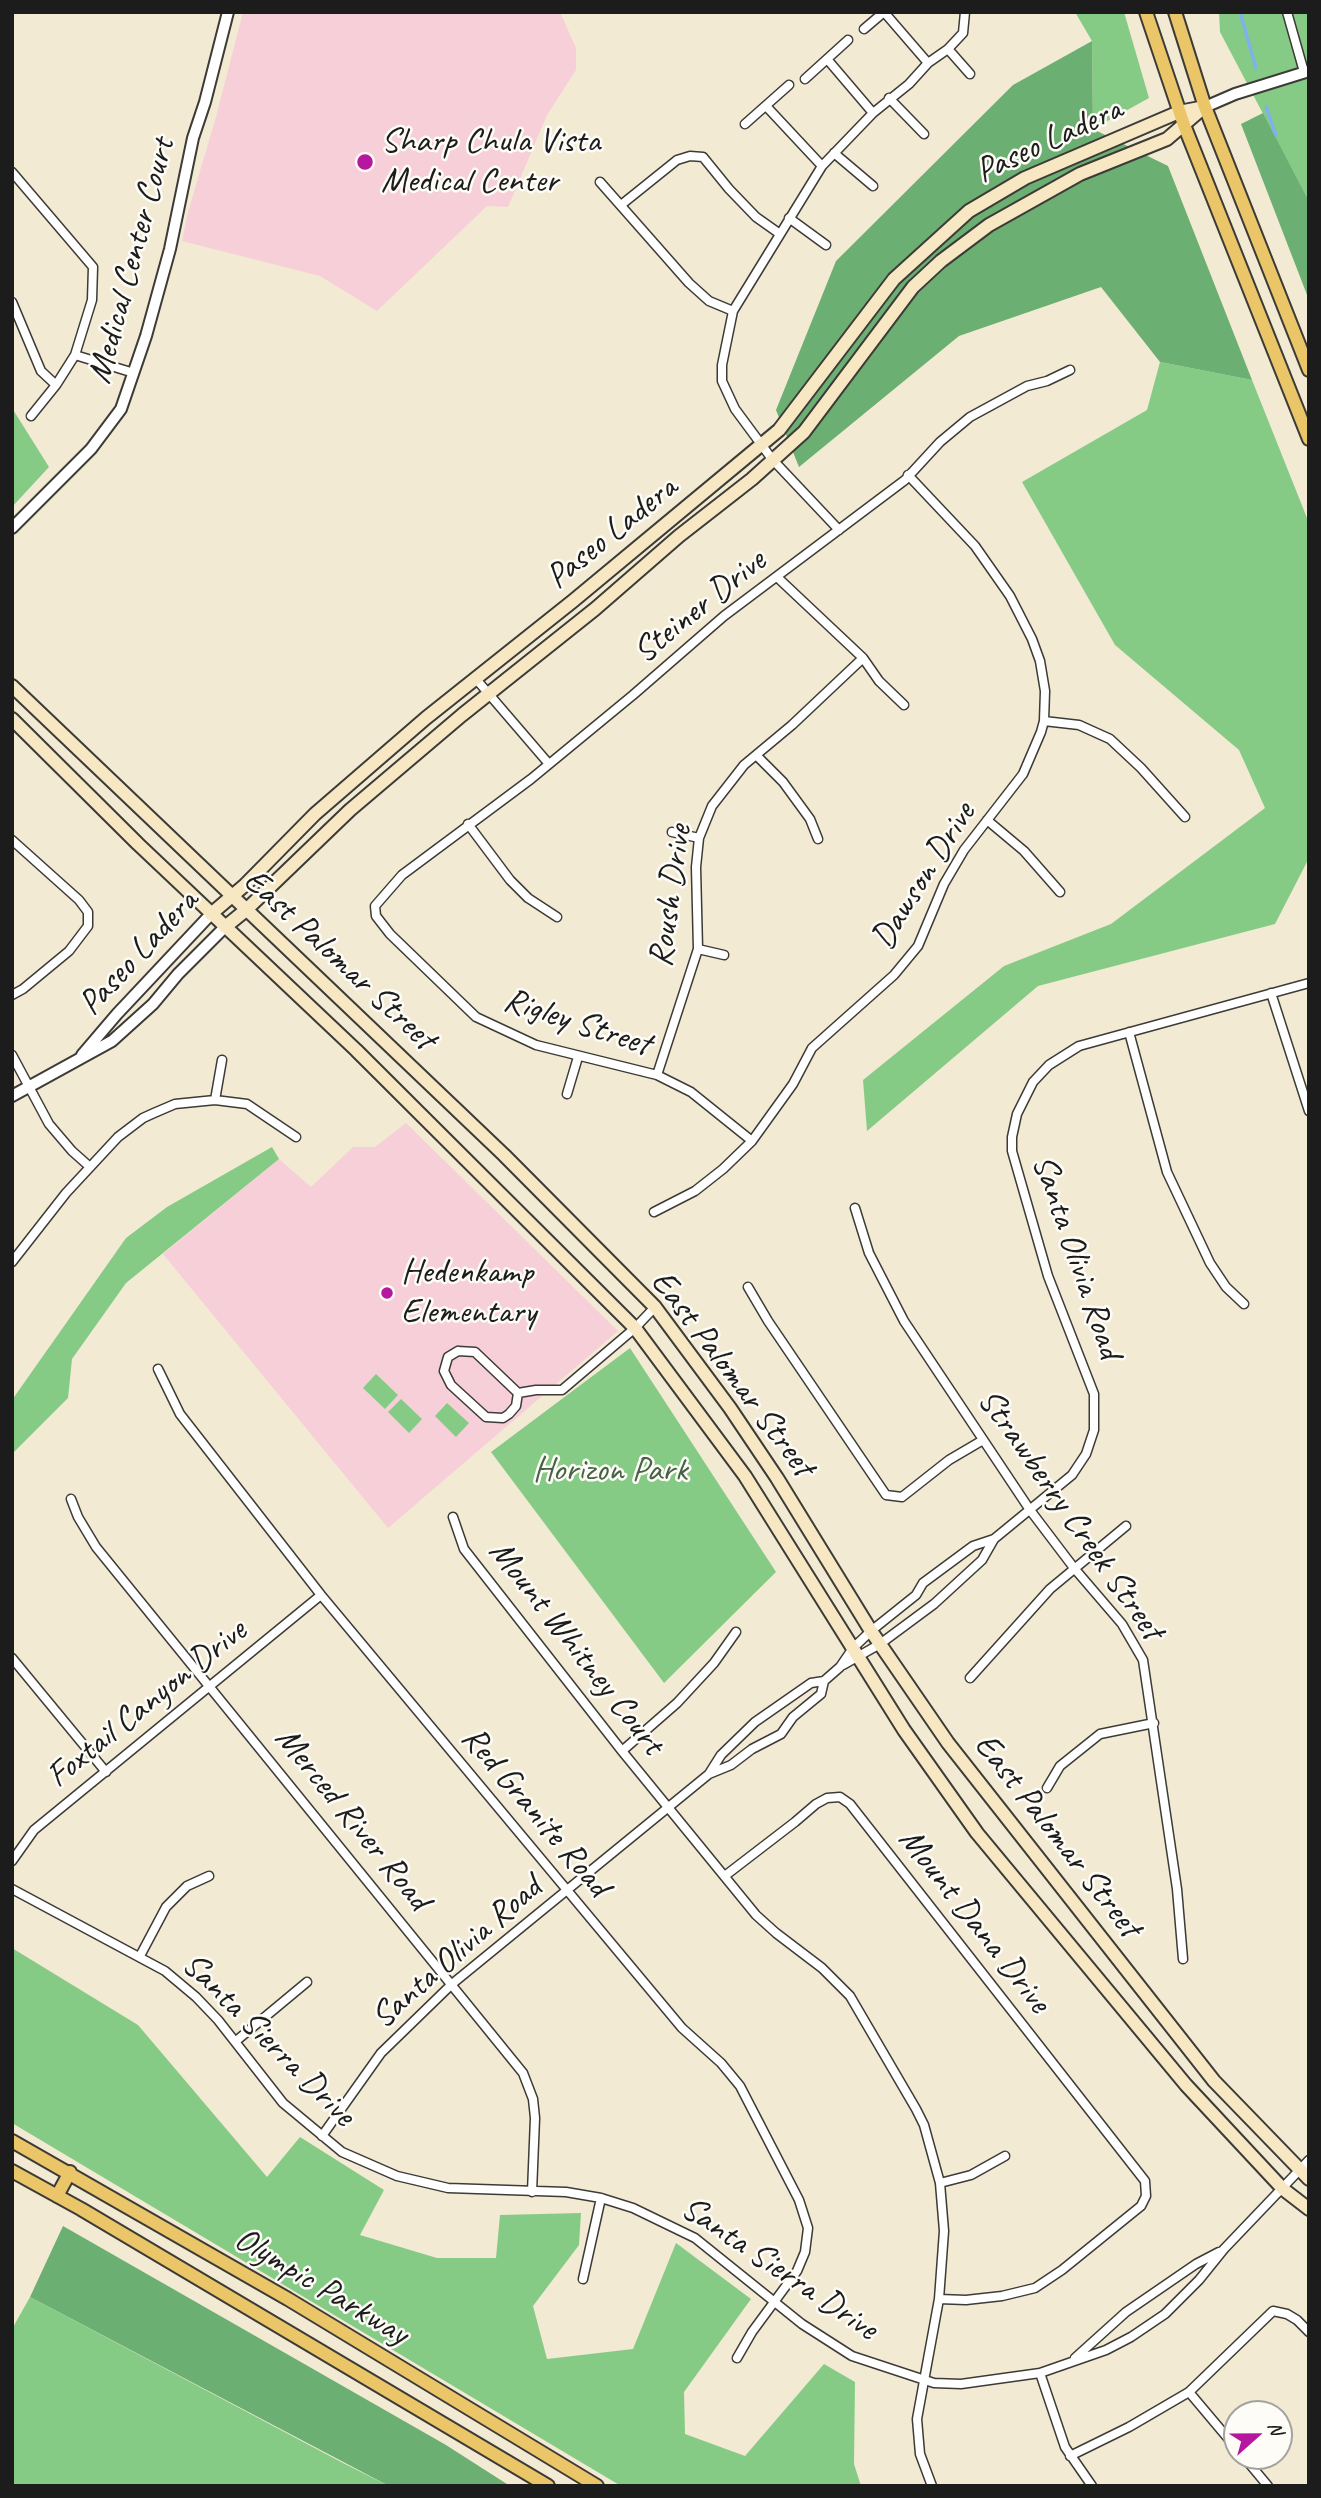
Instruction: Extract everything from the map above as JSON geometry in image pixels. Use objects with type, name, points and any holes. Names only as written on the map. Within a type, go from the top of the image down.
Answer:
[{"type":"main road","points":[[1146,12],[1182,118],[1309,439]]},
{"type":"main road","points":[[1175,12],[1205,107],[1309,370]]},
{"type":"main road","name":"Paseo Ladera","points":[[211,914],[349,784],[425,718],[762,446],[779,430],[894,279],[969,211],[1025,178],[1205,107]]},
{"type":"main road","name":"Paseo Ladera","points":[[225,927],[350,810],[595,609],[679,536],[752,479],[804,432],[913,287],[941,261],[989,225],[1080,174],[1167,139],[1182,118]]},
{"type":"main road","name":"East Palomar Street","points":[[12,686],[503,1155],[654,1307],[757,1448],[880,1644],[948,1743],[1214,2081],[1304,2175]]},
{"type":"main road","name":"East Palomar Street","points":[[12,719],[211,914],[356,1050],[635,1328],[746,1476],[904,1730],[977,1833],[1186,2085],[1283,2189],[1309,2209]]},
{"type":"main road","name":"Olympic Parkway","points":[[12,2141],[288,2299],[597,2486]]},
{"type":"main road","name":"Olympic Parkway","points":[[12,2171],[548,2486]]},
{"type":"main road","points":[[57,2196],[70,2172]]},
{"type":"street","name":"Medical Center Court","points":[[12,528],[91,449],[121,409],[170,249],[193,138],[228,12]]},
{"type":"street","points":[[864,29],[884,12],[928,63]]},
{"type":"street","points":[[839,530],[772,460],[735,409],[722,381],[722,365],[733,311],[822,166],[873,113],[909,84],[928,63],[948,49],[963,33],[965,12]]},
{"type":"street","points":[[1287,12],[1307,72]]},
{"type":"street","points":[[805,79],[848,40]]},
{"type":"street","points":[[948,49],[970,74]]},
{"type":"street","points":[[827,59],[873,113]]},
{"type":"street","name":"Paseo Ladera","points":[[1205,107],[1235,94],[1307,72]]},
{"type":"street","points":[[746,124],[789,85]]},
{"type":"street","points":[[889,98],[923,134]]},
{"type":"street","points":[[766,106],[822,166]]},
{"type":"street","points":[[834,153],[873,186]]},
{"type":"street","points":[[621,205],[677,160],[690,156],[703,157],[756,217],[780,234]]},
{"type":"street","points":[[12,172],[93,267],[92,300],[75,355],[56,385],[31,416]]},
{"type":"street","points":[[600,182],[689,283],[709,301],[733,311]]},
{"type":"street","points":[[789,218],[826,245]]},
{"type":"street","points":[[12,302],[41,371],[56,385]]},
{"type":"street","points":[[75,355],[134,373]]},
{"type":"street","name":"Steiner Drive","points":[[375,906],[402,875],[549,764],[724,616],[905,480],[940,442],[970,416],[1017,390],[1070,370]]},
{"type":"street","name":"Dawson Drive","points":[[653,1212],[695,1191],[752,1141],[793,1084],[812,1048],[894,975],[918,946],[944,884],[964,850],[1023,774],[1044,721],[1045,691],[1040,661],[1010,596],[965,533],[908,475]]},
{"type":"street","points":[[777,577],[863,658],[879,681],[904,705]]},
{"type":"street","name":"Roush Drive","points":[[657,1075],[698,949],[696,894],[699,838],[712,806],[744,765],[863,658]]},
{"type":"street","points":[[476,679],[549,764]]},
{"type":"street","points":[[1044,721],[1079,725],[1110,739],[1142,768],[1185,817]]},
{"type":"street","points":[[756,755],[783,782],[810,819],[818,839]]},
{"type":"street","points":[[987,820],[1024,851],[1060,892]]},
{"type":"street","points":[[468,824],[510,880],[528,898],[557,917]]},
{"type":"street","points":[[672,832],[699,838]]},
{"type":"street","points":[[12,840],[79,900],[88,912],[88,926],[69,951],[12,995]]},
{"type":"street","name":"Rigley Street","points":[[375,906],[376,916],[390,934],[476,1017],[536,1045],[657,1075],[691,1092],[752,1141]]},
{"type":"street","name":"Paseo Ladera","points":[[80,1057],[211,914]]},
{"type":"street","name":"Paseo Ladera","points":[[12,1096],[112,1041],[153,1004],[178,974],[225,927]]},
{"type":"street","points":[[698,949],[724,956]]},
{"type":"street","name":"Santa Olivia Road","points":[[709,1774],[721,1755],[755,1722],[811,1683],[824,1681],[856,1653],[871,1630],[916,1595],[923,1583],[973,1546],[993,1539],[1030,1510],[1072,1475],[1086,1454],[1094,1430],[1095,1405],[1091,1382],[1048,1276],[1012,1151],[1014,1125],[1027,1092],[1049,1065],[1079,1046],[1309,983]]},
{"type":"street","points":[[1271,993],[1309,1111]]},
{"type":"street","points":[[1129,1032],[1167,1172],[1210,1263],[1226,1287],[1244,1304]]},
{"type":"street","points":[[12,1055],[50,1124],[72,1151],[90,1167]]},
{"type":"street","points":[[567,1094],[578,1057]]},
{"type":"street","points":[[215,1100],[222,1060]]},
{"type":"street","points":[[12,1262],[90,1167],[118,1137],[143,1118],[175,1104],[215,1100],[247,1104],[296,1137]]},
{"type":"street","name":"Strawberry Creek Street","points":[[855,1208],[863,1239],[889,1296],[904,1321],[1030,1510],[1074,1568],[1122,1624],[1139,1652],[1146,1670],[1154,1723],[1177,1889],[1183,1959]]},
{"type":"street","points":[[748,1287],[768,1321],[886,1495],[902,1497],[949,1460],[983,1440]]},
{"type":"street","points":[[518,1393],[562,1390],[635,1328],[654,1307]]},
{"type":"street","points":[[458,1351],[475,1352],[518,1393],[516,1406],[509,1414],[503,1418],[486,1418],[447,1380],[444,1371],[448,1357],[458,1351]]},
{"type":"street","name":"Red Granite Road","points":[[158,1369],[180,1414],[321,1595],[682,2028],[721,2063],[740,2086],[799,2200],[808,2228],[805,2252],[797,2271],[737,2358]]},
{"type":"street","name":"Merced River Road","points":[[71,1499],[78,1517],[96,1547],[523,2073],[533,2099],[535,2119],[532,2192]]},
{"type":"street","name":"Mount Whitney Court","points":[[453,1517],[464,1549],[622,1751],[756,1915],[822,1968],[850,1996],[924,2125],[940,2183],[944,2231],[939,2299],[918,2409],[918,2434],[924,2467],[932,2486]]},
{"type":"street","points":[[970,1678],[1050,1589],[1126,1526]]},
{"type":"street","name":"Santa Olivia Road","points":[[856,1653],[880,1644],[934,1604],[982,1560],[993,1539]]},
{"type":"street","name":"Foxtail Canyon Drive","points":[[12,1861],[34,1830],[321,1595]]},
{"type":"street","points":[[622,1751],[677,1703],[714,1663],[736,1632]]},
{"type":"street","points":[[12,1657],[106,1772]]},
{"type":"street","name":"Santa Olivia Road","points":[[322,2136],[381,2053],[452,1984],[709,1774],[731,1765],[752,1749],[780,1734],[793,1717],[821,1694],[824,1681]]},
{"type":"street","points":[[1047,1788],[1060,1766],[1100,1734],[1154,1723]]},
{"type":"street","name":"Mount Dana Drive","points":[[726,1875],[816,1804],[827,1798],[840,1797],[850,1804],[1145,2181],[1146,2192],[1141,2206],[1062,2270],[1035,2288],[1002,2296],[966,2300],[939,2299]]},
{"type":"street","points":[[140,1956],[166,1906],[187,1886],[209,1876]]},
{"type":"street","name":"Santa Sierra Drive","points":[[12,1889],[165,1971],[196,1997],[236,2041],[283,2102],[342,2152],[397,2176],[448,2188],[566,2192],[601,2198],[633,2208],[695,2238],[775,2302],[852,2356],[925,2381],[961,2384],[1040,2373],[1106,2350],[1131,2337],[1165,2314],[1283,2189],[1304,2175],[1309,2160]]},
{"type":"street","points":[[236,2041],[307,1982]]},
{"type":"street","points":[[940,2183],[971,2175],[1005,2156]]},
{"type":"street","points":[[583,2278],[601,2198]]},
{"type":"street","name":"Santa Sierra Drive","points":[[1073,2360],[1126,2312],[1196,2264],[1224,2249]]},
{"type":"street","points":[[1070,2456],[1189,2392],[1273,2311],[1287,2314],[1309,2332]]},
{"type":"street","points":[[1040,2373],[1054,2419],[1070,2456],[1091,2486]]},
{"type":"street","points":[[1189,2392],[1223,2432]]},
{"type":"street","points":[[1255,2470],[1268,2486]]},
{"type":"shaded area","name":"Sharp Chula Vista Medical Center","points":[[243,12],[560,12],[576,48],[576,70],[547,115],[508,207],[487,206],[377,311],[320,276],[182,241]]},
{"type":"shaded area","name":"Hedenkamp Elementary","points":[[406,1123],[618,1331],[388,1528],[163,1254],[279,1159],[311,1187],[353,1147],[375,1147]]},
{"type":"green space","points":[[1075,12],[1124,12],[1149,98],[1093,129],[1092,41]]},
{"type":"green space","points":[[1219,12],[1309,12],[1309,201],[1220,32]]},
{"type":"green space","points":[[1092,41],[1093,129],[1168,166],[1252,380],[1160,362],[1101,287],[959,336],[799,467],[776,410],[836,261],[1013,85]]},
{"type":"green space","points":[[1263,113],[1309,201],[1309,300],[1241,124]]},
{"type":"green space","points":[[1160,362],[1252,380],[1309,523],[1309,858],[1275,924],[1038,986],[867,1131],[863,1080],[1004,966],[1111,924],[1265,808],[1239,750],[1115,645],[1022,482],[1147,410]]},
{"type":"green space","points":[[12,408],[49,467],[12,507]]},
{"type":"green space","points":[[272,1147],[279,1159],[126,1283],[72,1359],[68,1398],[12,1454],[12,1400],[126,1238],[167,1207]]},
{"type":"green space","name":"Horizon Park","points":[[630,1348],[776,1572],[664,1683],[491,1452]]},
{"type":"green space","points":[[376,1374],[398,1395],[385,1409],[363,1388]]},
{"type":"green space","points":[[401,1399],[422,1419],[409,1433],[388,1412]]},
{"type":"green space","points":[[447,1403],[469,1423],[456,1437],[435,1416]]},
{"type":"green space","points":[[12,1948],[138,2025],[267,2177],[300,2137],[384,2190],[360,2235],[437,2258],[496,2258],[500,2215],[581,2213],[579,2245],[533,2306],[547,2359],[633,2349],[676,2243],[751,2299],[684,2392],[685,2434],[745,2456],[824,2364],[855,2382],[854,2464],[861,2486],[621,2486],[12,2123]]},
{"type":"green space","points":[[63,2226],[446,2445],[510,2486],[389,2486],[30,2297]]},
{"type":"green space","points":[[30,2297],[389,2486],[12,2486],[12,2329]]},
{"type":"waterway","points":[[1240,12],[1256,68]]},
{"type":"waterway","points":[[1266,107],[1276,135]]},
{"type":"place","name":"Sharp Chula Vista Medical Center","points":[[365,162]]},
{"type":"place","name":"Hedenkamp Elementary","points":[[387,1293]]}]
